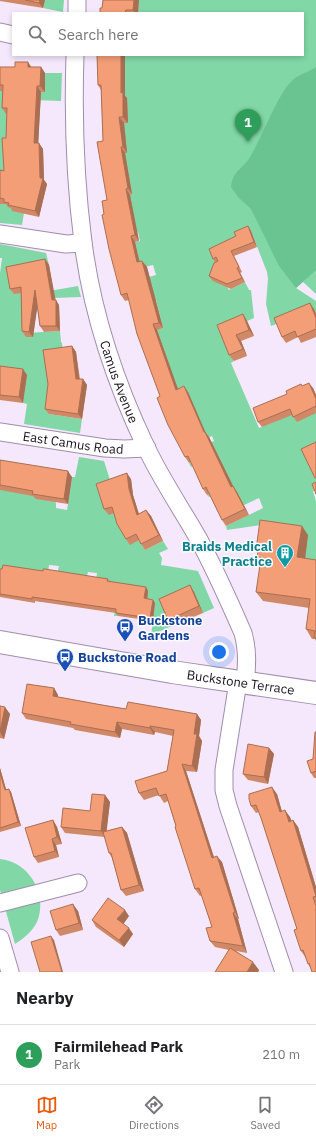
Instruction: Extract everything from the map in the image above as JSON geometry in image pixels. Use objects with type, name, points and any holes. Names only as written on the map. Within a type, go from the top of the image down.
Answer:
[{"type":"main road","name":"Buckstone Terrace","points":[[0,642],[241,683],[316,693]]},
{"type":"street","points":[[77,0],[77,12]]},
{"type":"street","points":[[0,32],[12,35]]},
{"type":"street","name":"Camus Avenue","points":[[75,56],[75,144],[83,243],[93,293],[105,340],[127,402],[146,448],[210,561],[246,640],[247,658],[241,683]]},
{"type":"street","points":[[0,234],[61,244],[83,243]]},
{"type":"street","name":"East Camus Road","points":[[0,432],[105,448],[146,448]]},
{"type":"street","points":[[241,683],[225,763],[224,790],[228,806],[284,972]]},
{"type":"street","points":[[0,903],[78,883]]},
{"type":"street","points":[[0,938],[10,972]]},
{"type":"green space","points":[[45,0],[64,0],[63,12],[43,8]]},
{"type":"green space","points":[[139,0],[316,0],[316,294],[303,282],[296,288],[316,301],[316,314],[314,309],[271,326],[266,304],[268,279],[267,272],[251,231],[237,237],[224,281],[229,290],[245,282],[249,290],[251,290],[254,318],[221,332],[234,361],[231,363],[259,428],[276,421],[270,408],[316,407],[316,490],[313,491],[316,501],[316,599],[267,524],[227,530],[226,526],[263,508],[259,498],[244,505],[223,491],[209,497],[207,495],[231,483],[206,459],[191,467],[189,463],[213,452],[209,443],[214,441],[212,436],[207,438],[178,389],[140,334],[163,328],[156,300],[149,302],[149,277],[156,275],[153,265],[133,270],[138,256],[135,242],[140,241],[138,232],[110,238],[110,198],[132,194],[105,99],[101,56],[304,56],[304,12],[138,12]]},
{"type":"green space","points":[[316,67],[316,270],[296,288],[279,266],[251,209],[238,197],[231,187],[236,173],[255,149],[282,93],[296,77]]},
{"type":"green space","points":[[45,73],[62,73],[61,101],[7,99],[14,114],[16,175],[44,174],[44,184],[13,209],[24,213],[22,225],[0,223],[0,91],[44,92]]},
{"type":"green space","points":[[0,244],[46,253],[49,265],[10,272],[26,295],[78,286],[81,297],[25,299],[26,333],[60,331],[63,353],[49,414],[82,419],[80,433],[24,424],[27,404],[23,403],[27,375],[0,386],[0,273],[2,258],[0,258]]},
{"type":"green space","points":[[79,457],[104,461],[110,480],[96,484],[98,491],[101,490],[136,506],[138,512],[135,513],[140,540],[145,550],[163,541],[168,549],[159,553],[162,558],[161,565],[198,571],[214,608],[203,613],[163,605],[172,626],[151,635],[155,604],[123,587],[118,616],[114,616],[117,598],[96,580],[97,573],[88,572],[86,579],[84,579],[80,607],[75,607],[78,591],[57,574],[59,566],[49,565],[48,573],[46,573],[41,602],[36,601],[40,574],[0,597],[0,491],[2,478],[34,470],[56,503],[56,508],[67,510],[72,477],[75,477]]},
{"type":"green space","points":[[0,859],[11,861],[28,873],[38,891],[40,901],[40,912],[35,926],[28,934],[15,944],[0,890]]},
{"type":"building","points":[[25,0],[40,0],[39,3]]},
{"type":"building","points":[[103,0],[134,0],[133,10],[126,10],[125,12],[100,12],[100,8],[102,8]]},
{"type":"building","points":[[97,56],[121,56],[121,93],[123,92],[123,117],[119,117],[123,147],[121,147],[128,188],[126,189],[135,235],[131,236],[137,262],[142,261],[159,323],[153,324],[176,390],[184,386],[204,432],[231,487],[233,486],[245,509],[222,520],[206,487],[203,489],[188,456],[185,457],[168,425],[157,398],[160,396],[137,334],[127,293],[121,295],[102,215],[104,214],[102,201],[107,200],[97,142],[103,141],[101,85],[98,85]]},
{"type":"building","points":[[15,62],[28,62],[28,67],[41,67],[40,86],[37,86],[34,143],[39,143],[40,178],[43,178],[35,211],[8,205],[9,203],[4,202],[4,199],[0,198],[0,170],[4,171],[2,138],[6,138],[7,108],[2,108],[3,85],[0,85],[0,67],[15,67]]},
{"type":"building","points":[[248,226],[254,242],[231,251],[239,267],[237,268],[242,278],[227,284],[209,276],[214,263],[218,261],[216,257],[213,259],[209,249],[236,236],[234,232]]},
{"type":"building","points":[[45,259],[52,300],[56,300],[56,326],[40,326],[35,290],[29,332],[22,331],[21,287],[10,289],[6,267]]},
{"type":"building","points":[[310,303],[316,318],[316,329],[297,337],[295,331],[282,337],[274,318]]},
{"type":"building","points":[[243,314],[249,330],[236,335],[243,349],[229,355],[217,325]]},
{"type":"building","points":[[72,346],[76,379],[83,379],[78,414],[45,409],[48,384],[43,350]]},
{"type":"building","points":[[0,366],[23,369],[19,397],[0,395]]},
{"type":"building","points":[[309,383],[316,399],[316,406],[293,417],[290,409],[258,422],[253,408],[287,394],[286,391],[301,384],[302,386]]},
{"type":"building","points":[[316,442],[316,478],[315,478],[301,449]]},
{"type":"building","points":[[0,460],[68,471],[64,499],[32,494],[33,491],[0,485]]},
{"type":"building","points":[[127,473],[129,489],[137,515],[146,510],[159,535],[141,544],[136,534],[126,539],[117,524],[112,507],[104,509],[96,484]]},
{"type":"building","points":[[316,482],[316,494],[312,484]]},
{"type":"building","points":[[260,520],[302,526],[297,557],[316,560],[316,638],[314,638],[315,631],[306,629],[310,599],[256,592],[261,558],[257,558],[258,551],[256,550]]},
{"type":"building","points":[[3,565],[43,571],[43,569],[45,569],[108,579],[107,581],[146,587],[144,598],[153,600],[150,618],[116,613],[116,609],[0,594],[0,569],[2,569]]},
{"type":"building","points":[[190,585],[199,606],[168,620],[159,599]]},
{"type":"building","points":[[27,684],[54,688],[53,696],[102,705],[126,709],[128,702],[197,714],[194,734],[197,734],[192,766],[182,764],[212,858],[217,856],[235,912],[233,913],[243,946],[210,941],[206,928],[212,927],[199,888],[195,889],[166,794],[159,796],[156,788],[139,793],[135,781],[167,771],[174,730],[150,726],[150,728],[117,722],[115,732],[22,713]]},
{"type":"building","points":[[0,706],[5,707],[0,732]]},
{"type":"building","points":[[315,732],[316,771],[311,773],[307,761],[313,759]]},
{"type":"building","points":[[248,744],[269,748],[264,777],[243,774]]},
{"type":"building","points":[[0,773],[5,790],[9,789],[18,822],[0,828]]},
{"type":"building","points":[[272,787],[280,812],[285,810],[289,822],[293,820],[316,896],[313,897],[316,906],[316,972],[312,972],[303,950],[301,951],[294,930],[297,929],[261,818],[256,805],[251,806],[249,799],[249,794]]},
{"type":"building","points":[[92,794],[105,795],[101,831],[61,827],[63,808],[90,811]]},
{"type":"building","points":[[53,820],[57,837],[52,839],[55,851],[34,857],[25,828]]},
{"type":"building","points":[[122,827],[139,885],[121,890],[111,853],[109,853],[103,832]]},
{"type":"building","points":[[108,898],[125,910],[117,919],[129,928],[119,940],[92,920]]},
{"type":"building","points":[[73,904],[79,923],[56,930],[50,911]]},
{"type":"building","points":[[51,936],[62,972],[40,972],[31,942]]},
{"type":"building","points":[[230,948],[253,962],[247,972],[215,972]]},
{"type":"place","name":"Fairmilehead Park","points":[[248,142]]},
{"type":"place","name":"Braids Medical Practice","points":[[285,568]]},
{"type":"place","name":"Buckstone Gardens","points":[[125,642]]},
{"type":"place","name":"Buckstone Road","points":[[65,672]]}]
